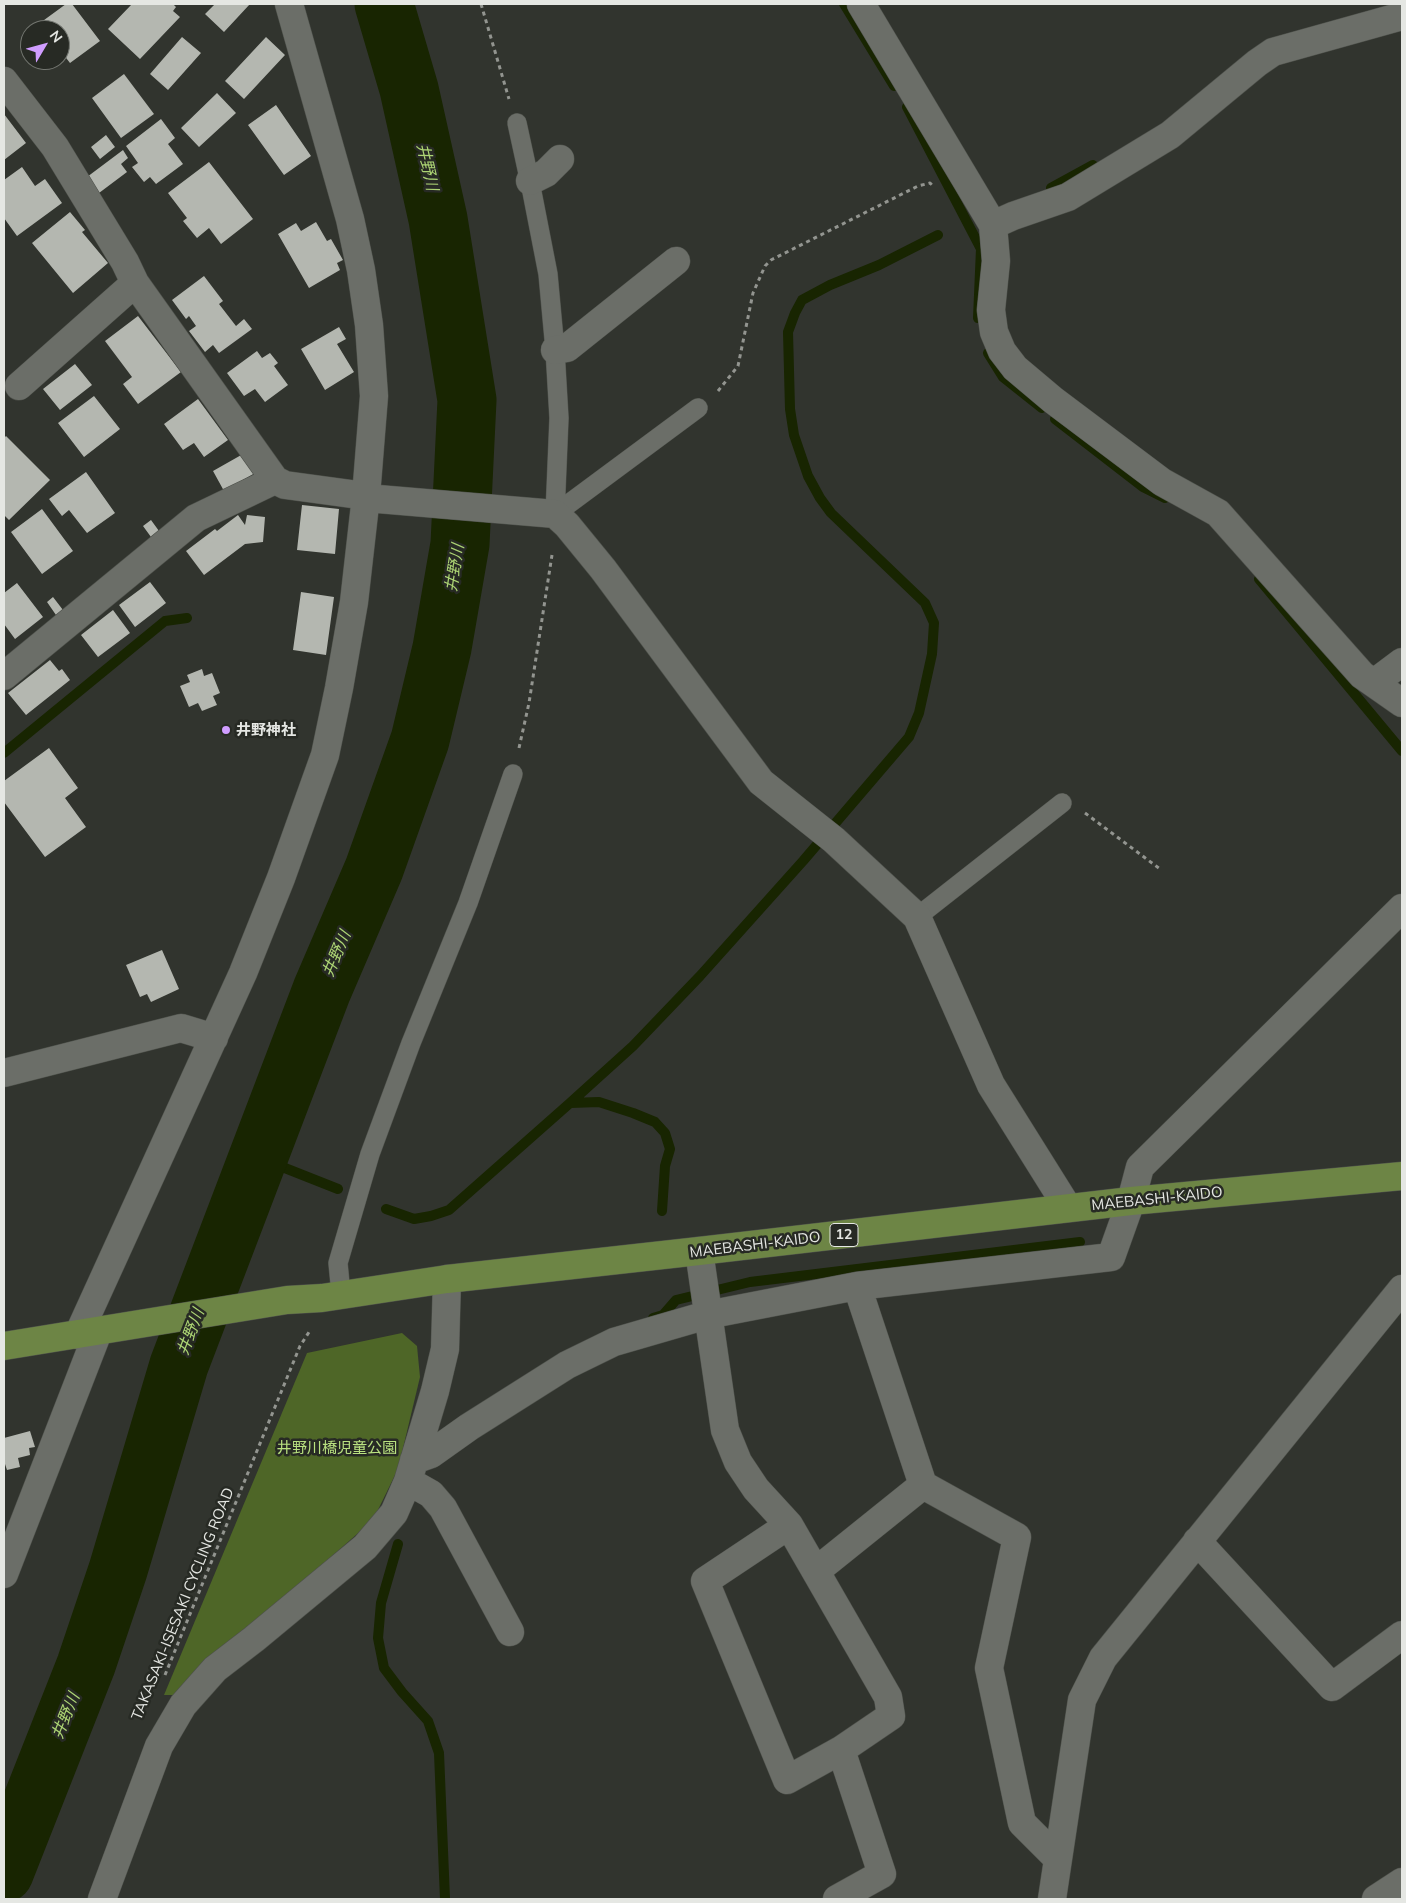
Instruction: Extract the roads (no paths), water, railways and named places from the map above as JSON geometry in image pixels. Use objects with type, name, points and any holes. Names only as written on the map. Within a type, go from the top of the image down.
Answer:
[{"type":"main road","name":"MAEBASHI-KAIDO","points":[[95,1332],[287,1300],[322,1298],[447,1279],[699,1252],[1131,1201],[1402,1176]]},
{"type":"main road","name":"12","points":[[4,1346],[95,1332]]},
{"type":"street","points":[[4,1574],[95,1332],[281,878],[325,755],[339,688],[372,498],[374,396],[369,325],[364,288],[350,220],[289,4]]},
{"type":"street","points":[[861,4],[993,226],[996,261],[991,310],[994,332],[1002,351],[1015,368],[1053,400],[1162,482],[1218,513],[1362,675],[1402,703]]},
{"type":"street","points":[[993,226],[1013,216],[1068,197],[1170,135],[1257,63],[1274,52],[1402,16]]},
{"type":"street","points":[[4,81],[54,147],[125,262],[135,283],[275,480],[285,485],[372,498],[551,514],[567,525],[761,782],[834,840],[918,917],[991,1085],[1068,1208]]},
{"type":"street","points":[[530,181],[546,173],[560,159]]},
{"type":"street","points":[[555,350],[567,348],[676,261]]},
{"type":"street","points":[[19,386],[135,283]]},
{"type":"street","points":[[4,676],[196,518],[275,480]]},
{"type":"street","points":[[1374,683],[1402,662]]},
{"type":"street","points":[[411,1471],[469,1427],[567,1365],[614,1342],[707,1315],[858,1286],[1111,1257],[1131,1201],[1140,1167],[1402,908]]},
{"type":"street","points":[[4,1074],[180,1028],[214,1038]]},
{"type":"street","points":[[699,1252],[725,1430],[738,1462],[756,1489],[789,1525],[888,1697],[891,1716],[841,1750],[786,1780],[705,1581],[789,1525]]},
{"type":"street","points":[[102,1899],[159,1746],[183,1705],[215,1669],[254,1639],[365,1546],[394,1513],[411,1471],[445,1349],[447,1279]]},
{"type":"street","points":[[858,1286],[923,1485],[1016,1537],[989,1668],[1022,1823],[1058,1859]]},
{"type":"street","points":[[1052,1899],[1082,1700],[1103,1658],[1402,1289]]},
{"type":"street","points":[[411,1471],[443,1508],[510,1632]]},
{"type":"street","points":[[816,1571],[923,1485]]},
{"type":"street","points":[[1197,1541],[1332,1688],[1402,1635]]},
{"type":"street","points":[[837,1899],[882,1874],[841,1750]]},
{"type":"street","points":[[1376,1899],[1402,1882]]},
{"type":"lane","points":[[517,123],[548,274],[555,350],[559,418],[551,514]]},
{"type":"lane","points":[[551,514],[698,408]]},
{"type":"lane","points":[[341,1294],[338,1264],[370,1154],[411,1043],[468,903],[513,774]]},
{"type":"lane","points":[[918,917],[1062,803]]},
{"type":"waterway","name":"井野川","points":[[4,1873],[86,1665],[118,1570],[179,1365],[322,990],[374,869],[420,740],[442,648],[460,544],[467,400],[438,219],[409,89],[384,4]]},
{"type":"waterway","points":[[844,4],[894,86]]},
{"type":"waterway","points":[[907,107],[981,249],[978,318]]},
{"type":"waterway","points":[[1051,188],[1093,165]]},
{"type":"waterway","points":[[386,1209],[414,1219],[449,1210],[570,1103],[633,1046],[700,976],[803,861],[909,737],[919,713],[932,654],[934,623],[925,603],[831,513],[808,476],[794,435],[790,409],[788,332],[802,300],[830,285],[879,265],[938,235]]},
{"type":"waterway","points":[[988,353],[1003,377],[1042,408]]},
{"type":"waterway","points":[[1055,419],[1143,487],[1165,498]]},
{"type":"waterway","points":[[1259,579],[1402,751]]},
{"type":"waterway","points":[[4,753],[165,621],[187,618]]},
{"type":"waterway","points":[[570,1103],[599,1102],[655,1122],[665,1133],[670,1149],[665,1166],[662,1211]]},
{"type":"waterway","points":[[257,1157],[338,1189]]},
{"type":"waterway","points":[[653,1318],[663,1315],[676,1300],[750,1282],[1080,1242]]},
{"type":"waterway","points":[[398,1544],[381,1603],[378,1638],[384,1668],[428,1721],[439,1753],[445,1899]]},
{"type":"place","name":"井野神社","points":[[226,730]]},
{"type":"park label","name":"井野川橋児童公園","points":[[337,1448]]}]
